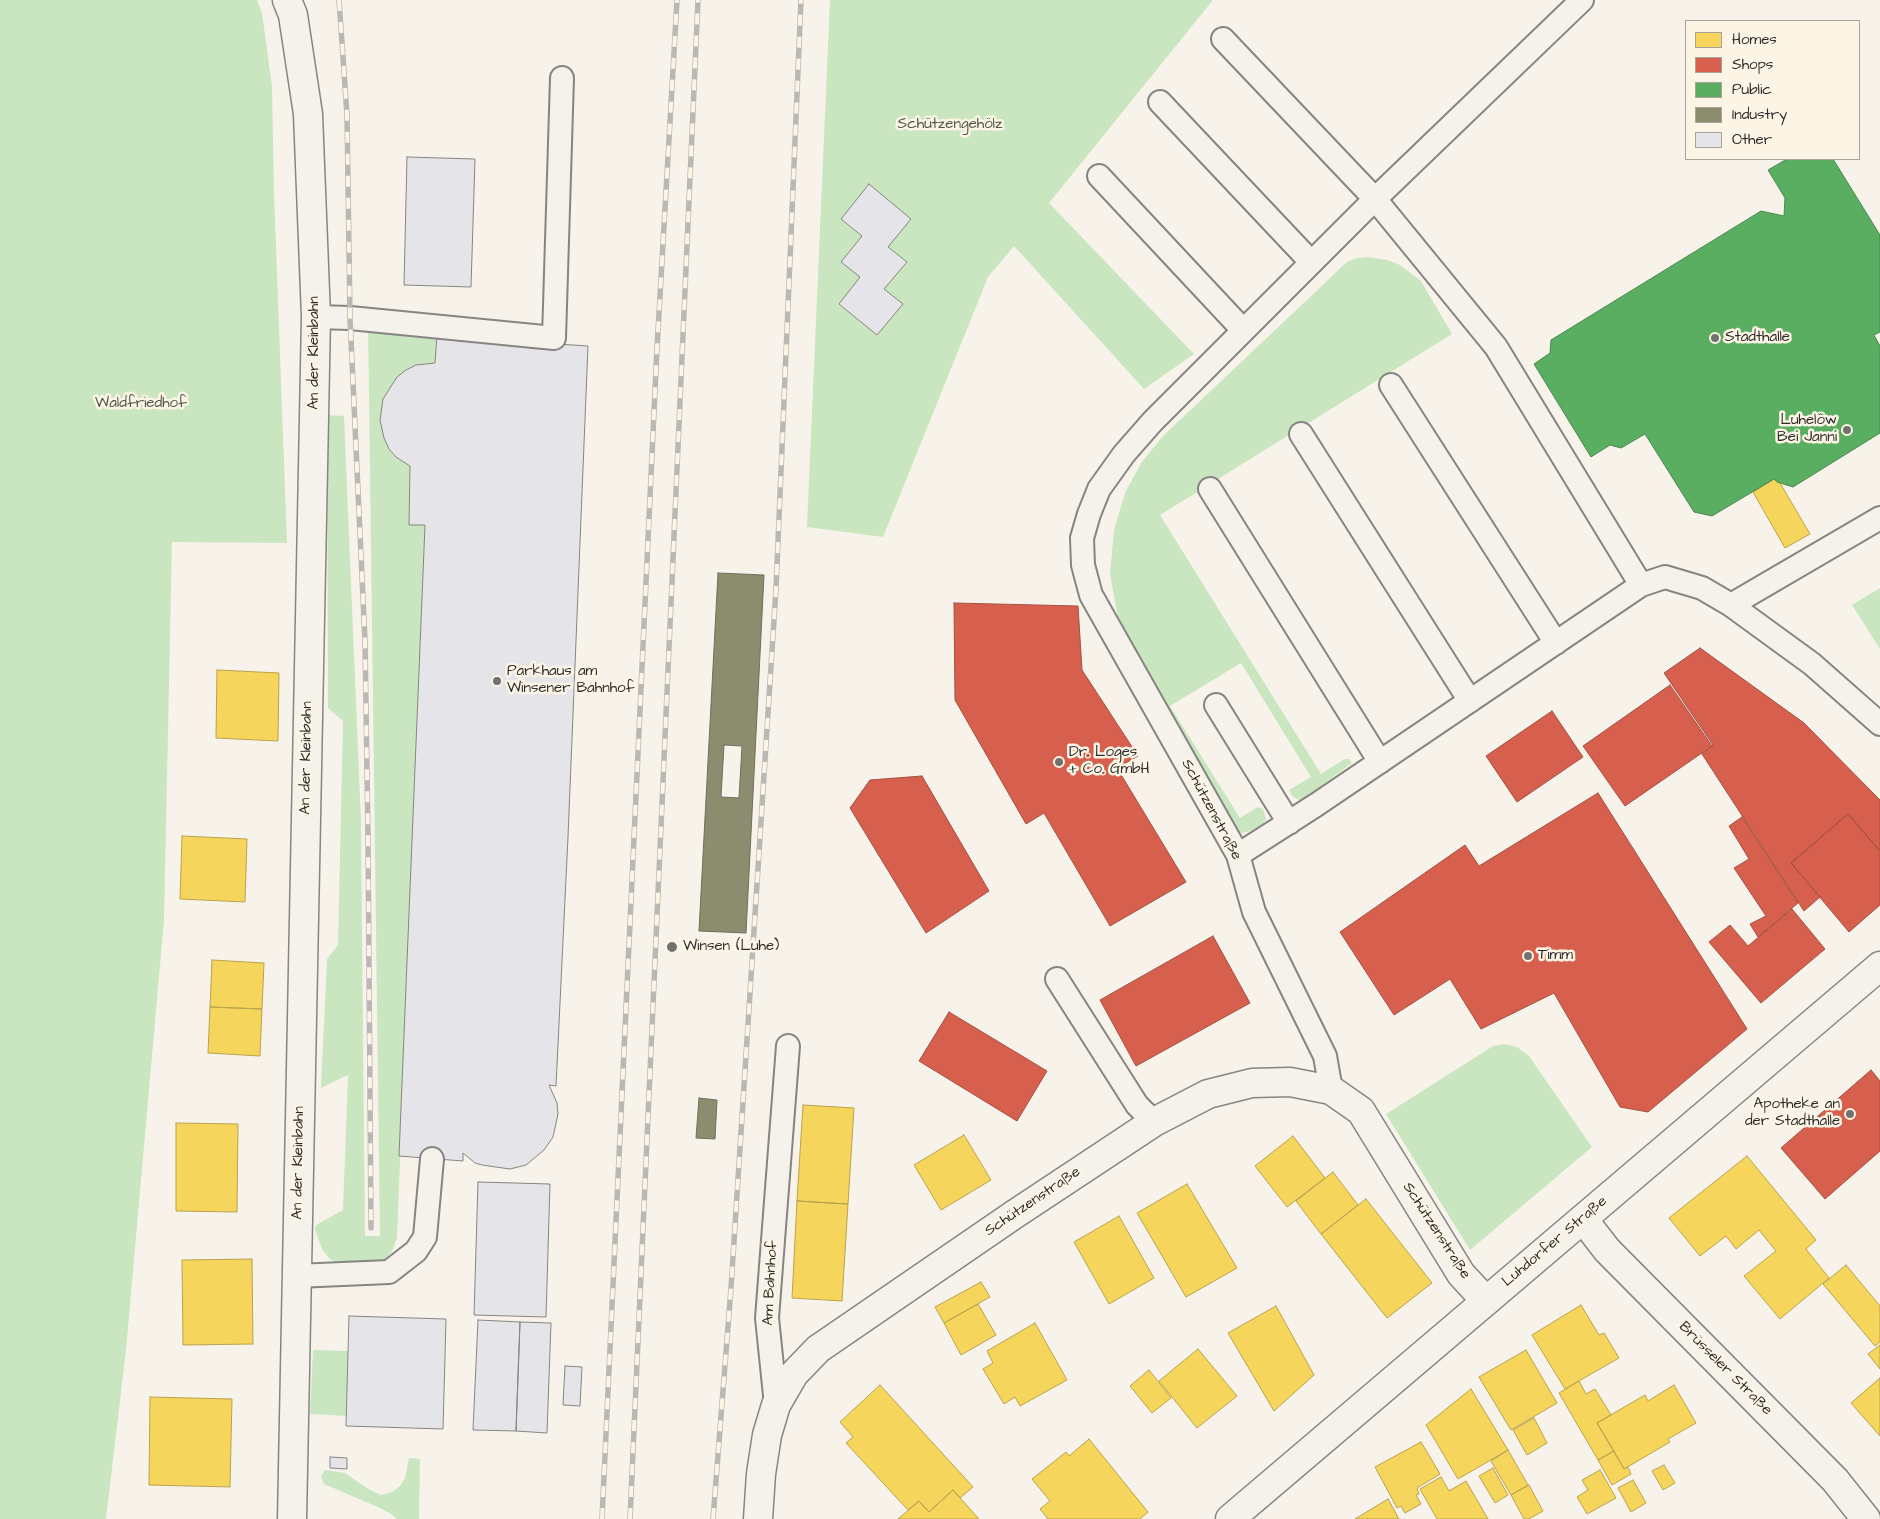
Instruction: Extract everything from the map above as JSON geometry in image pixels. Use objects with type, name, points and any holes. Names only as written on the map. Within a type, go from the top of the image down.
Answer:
[{"type":"street","name":"An der Kleinbahn","points":[[287,0],[293,15],[308,114],[316,317],[292,1519]]},
{"type":"street","name":"Luhdorfer Straße","points":[[1230,1519],[1880,966]]},
{"type":"street","name":"Schützenstraße","points":[[776,1404],[794,1374],[818,1349],[1015,1214],[1154,1122],[1208,1094],[1252,1083],[1290,1082],[1332,1090],[1360,1111],[1461,1274],[1486,1301]]},
{"type":"street","name":"Brüsseler Straße","points":[[1583,1219],[1607,1250],[1835,1480],[1866,1519]]},
{"type":"street","name":"Am Bahnhof","points":[[758,1519],[762,1464],[767,1435],[776,1404]]},
{"type":"lane","name":"Schützenstraße","points":[[1332,1090],[1325,1056],[1254,912],[1238,855],[1091,595],[1083,565],[1082,538],[1089,514],[1100,489],[1124,454],[1153,421],[1375,199],[1582,0]]},
{"type":"lane","points":[[1223,39],[1375,199],[1496,347],[1641,585]]},
{"type":"lane","points":[[316,317],[350,318],[554,338],[562,78]]},
{"type":"lane","points":[[1160,102],[1311,262]]},
{"type":"lane","points":[[1099,176],[1243,330]]},
{"type":"lane","points":[[1391,385],[1556,643]]},
{"type":"lane","points":[[1301,434],[1470,702]]},
{"type":"lane","points":[[1210,489],[1380,762]]},
{"type":"lane","points":[[1731,605],[1880,518]]},
{"type":"lane","points":[[1238,855],[1290,823],[1641,585],[1665,577],[1702,588],[1731,605],[1812,664],[1880,724]]},
{"type":"lane","points":[[1216,704],[1290,823]]},
{"type":"lane","points":[[1057,979],[1137,1105],[1154,1122]]},
{"type":"lane","name":"Am Bahnhof","points":[[776,1404],[767,1318],[788,1046]]},
{"type":"lane","points":[[296,1276],[389,1272],[416,1251],[424,1237],[432,1159]]},
{"type":"green space","name":"Waldfriedhof","points":[[0,0],[257,0],[262,13],[272,86],[287,543],[172,542],[164,920],[126,1350],[106,1519],[0,1519]]},
{"type":"green space","name":"Schützengehölz","points":[[830,0],[1213,0],[1049,203],[1194,354],[1144,389],[1014,246],[988,277],[883,537],[807,527]]},
{"type":"green space","points":[[1367,257],[1388,260],[1400,265],[1421,281],[1452,334],[1160,515],[1321,774],[1345,759],[1349,759],[1352,763],[1303,799],[1299,800],[1293,797],[1289,790],[1311,777],[1241,663],[1170,706],[1240,818],[1258,807],[1263,809],[1266,819],[1263,824],[1242,833],[1235,830],[1119,623],[1110,574],[1114,530],[1125,493],[1141,463],[1163,436],[1347,262]]},
{"type":"green space","points":[[368,320],[437,336],[435,363],[416,365],[397,377],[383,399],[380,420],[384,438],[389,449],[396,457],[410,466],[409,525],[425,525],[397,1238],[387,1258],[379,1262],[337,1264],[322,1249],[315,1230],[316,1225],[343,1210],[348,1075],[321,1088],[327,959],[338,945],[343,721],[328,708],[327,415],[344,416],[361,821],[365,1236],[380,1236]]},
{"type":"green space","points":[[1880,588],[1880,649],[1852,605]]},
{"type":"green space","points":[[1505,1044],[1517,1047],[1529,1056],[1592,1147],[1470,1250],[1386,1114],[1493,1046]]},
{"type":"green space","points":[[313,1350],[348,1351],[347,1416],[310,1414]]},
{"type":"green space","points":[[409,1458],[420,1459],[419,1519],[397,1519],[380,1508],[324,1484],[321,1476],[325,1470],[345,1473],[381,1495],[392,1492],[400,1486],[405,1478]]},
{"type":"building: Homes","points":[[1774,479],[1780,483],[1810,534],[1785,548],[1753,492]]},
{"type":"building: Homes","points":[[217,670],[279,673],[278,741],[216,738]]},
{"type":"building: Homes","points":[[182,836],[247,839],[245,902],[180,899]]},
{"type":"building: Homes","points":[[212,960],[264,963],[262,1009],[210,1007]]},
{"type":"building: Homes","points":[[210,1007],[262,1009],[260,1056],[208,1053]]},
{"type":"building: Homes","points":[[803,1105],[854,1108],[848,1204],[797,1201]]},
{"type":"building: Homes","points":[[176,1123],[238,1124],[237,1212],[176,1211]]},
{"type":"building: Homes","points":[[964,1135],[991,1180],[941,1210],[914,1165]]},
{"type":"building: Homes","points":[[1293,1136],[1325,1178],[1287,1207],[1255,1166]]},
{"type":"building: Homes","points":[[1747,1156],[1816,1240],[1806,1249],[1829,1278],[1780,1319],[1744,1276],[1776,1251],[1759,1230],[1736,1249],[1726,1236],[1700,1256],[1669,1218]]},
{"type":"building: Homes","points":[[1333,1172],[1358,1205],[1321,1234],[1296,1201]]},
{"type":"building: Homes","points":[[1187,1184],[1237,1268],[1186,1297],[1137,1213]]},
{"type":"building: Homes","points":[[1366,1199],[1432,1283],[1387,1318],[1321,1234]]},
{"type":"building: Homes","points":[[797,1201],[848,1204],[842,1301],[792,1298]]},
{"type":"building: Homes","points":[[1119,1216],[1154,1278],[1109,1304],[1074,1242]]},
{"type":"building: Homes","points":[[252,1259],[253,1344],[183,1345],[182,1260]]},
{"type":"building: Homes","points":[[1846,1265],[1880,1306],[1880,1342],[1875,1346],[1823,1284]]},
{"type":"building: Homes","points":[[981,1282],[990,1297],[944,1323],[935,1307]]},
{"type":"building: Homes","points":[[978,1304],[996,1335],[961,1355],[944,1323]]},
{"type":"building: Homes","points":[[1581,1305],[1599,1335],[1604,1333],[1619,1358],[1565,1389],[1532,1335]]},
{"type":"building: Homes","points":[[1276,1306],[1314,1375],[1274,1411],[1228,1333]]},
{"type":"building: Homes","points":[[1035,1323],[1067,1380],[1020,1406],[1015,1397],[1004,1404],[983,1369],[993,1363],[987,1351]]},
{"type":"building: Homes","points":[[1880,1345],[1880,1369],[1868,1354]]},
{"type":"building: Homes","points":[[1198,1349],[1237,1396],[1197,1428],[1159,1381]]},
{"type":"building: Homes","points":[[1526,1350],[1557,1403],[1511,1430],[1479,1377]]},
{"type":"building: Homes","points":[[1149,1370],[1171,1398],[1152,1413],[1130,1386]]},
{"type":"building: Homes","points":[[1880,1378],[1880,1436],[1851,1403]]},
{"type":"building: Homes","points":[[1579,1381],[1586,1394],[1595,1389],[1611,1415],[1597,1423],[1614,1451],[1598,1460],[1559,1393]]},
{"type":"building: Homes","points":[[880,1385],[973,1487],[960,1498],[953,1490],[929,1512],[919,1501],[908,1510],[846,1443],[853,1437],[840,1422]]},
{"type":"building: Homes","points":[[1674,1385],[1696,1423],[1668,1439],[1670,1442],[1624,1469],[1597,1423],[1645,1395],[1648,1401]]},
{"type":"building: Homes","points":[[1471,1389],[1508,1450],[1458,1479],[1426,1425]]},
{"type":"building: Homes","points":[[150,1397],[232,1399],[230,1487],[149,1485]]},
{"type":"building: Homes","points":[[1534,1418],[1547,1443],[1527,1455],[1513,1430]]},
{"type":"building: Homes","points":[[1089,1439],[1148,1512],[1140,1519],[1048,1519],[1040,1509],[1050,1501],[1032,1479],[1066,1452],[1069,1456]]},
{"type":"building: Homes","points":[[1421,1442],[1440,1474],[1417,1488],[1419,1494],[1416,1495],[1421,1504],[1405,1513],[1401,1506],[1397,1508],[1375,1467]]},
{"type":"building: Homes","points":[[1508,1450],[1528,1485],[1511,1495],[1491,1461]]},
{"type":"building: Homes","points":[[1614,1451],[1624,1469],[1628,1467],[1631,1474],[1612,1485],[1598,1460]]},
{"type":"building: Homes","points":[[1664,1465],[1675,1483],[1663,1490],[1652,1471]]},
{"type":"building: Homes","points":[[1493,1468],[1508,1495],[1495,1503],[1479,1476]]},
{"type":"building: Homes","points":[[1600,1470],[1616,1498],[1587,1514],[1577,1497],[1588,1490],[1582,1480]]},
{"type":"building: Homes","points":[[1441,1477],[1449,1491],[1466,1481],[1488,1519],[1437,1519],[1420,1489]]},
{"type":"building: Homes","points":[[1633,1480],[1646,1503],[1631,1512],[1618,1488]]},
{"type":"building: Homes","points":[[1529,1485],[1543,1511],[1529,1519],[1524,1519],[1511,1495]]},
{"type":"building: Homes","points":[[953,1490],[979,1519],[898,1519],[919,1501],[929,1512]]},
{"type":"building: Homes","points":[[1388,1499],[1399,1519],[1355,1519]]},
{"type":"building: Shops","name":"Dr. Loges + Co. GmbH","points":[[954,603],[1078,606],[1082,670],[1138,756],[1117,768],[1186,882],[1110,926],[1044,813],[1026,824],[955,700]]},
{"type":"building: Shops","points":[[1700,648],[1804,723],[1880,800],[1880,851],[1848,814],[1791,863],[1820,897],[1804,911],[1702,754],[1713,745],[1664,673]]},
{"type":"building: Shops","points":[[1670,685],[1712,746],[1625,806],[1583,746]]},
{"type":"building: Shops","points":[[1552,711],[1583,757],[1517,802],[1486,756]]},
{"type":"building: Shops","points":[[922,776],[989,891],[926,933],[850,808],[870,780]]},
{"type":"building: Shops","name":"Timm","points":[[1598,793],[1747,1029],[1648,1112],[1620,1107],[1554,993],[1481,1029],[1450,979],[1394,1015],[1340,932],[1465,845],[1479,866]]},
{"type":"building: Shops","points":[[1848,814],[1880,851],[1880,905],[1849,932],[1791,863]]},
{"type":"building: Shops","points":[[1742,817],[1798,903],[1758,937],[1750,924],[1766,916],[1734,868],[1749,859],[1729,826]]},
{"type":"building: Shops","points":[[1792,909],[1825,949],[1761,1003],[1709,942],[1730,925],[1748,946]]},
{"type":"building: Shops","points":[[1213,936],[1250,1003],[1136,1066],[1100,1000]]},
{"type":"building: Shops","points":[[949,1012],[1047,1071],[1017,1121],[919,1061]]},
{"type":"building: Shops","name":"Apotheke an der Stadthalle","points":[[1871,1070],[1880,1081],[1880,1151],[1825,1199],[1781,1148]]},
{"type":"building: Public","name":"Stadthalle","points":[[1785,160],[1834,160],[1880,235],[1880,332],[1874,335],[1880,346],[1880,433],[1793,487],[1777,482],[1774,479],[1712,516],[1694,512],[1645,434],[1621,448],[1610,445],[1591,457],[1534,364],[1550,353],[1551,340],[1761,211],[1784,216],[1785,198],[1768,170]]},
{"type":"building: Industry","points":[[718,573],[764,575],[746,933],[699,931]]},
{"type":"building: Industry","points":[[724,745],[742,746],[739,798],[721,797]]},
{"type":"building: Industry","points":[[699,1098],[717,1100],[715,1139],[696,1138]]},
{"type":"building: Other","points":[[407,157],[475,159],[471,287],[404,285]]},
{"type":"building: Other","points":[[869,184],[911,219],[888,247],[907,262],[884,289],[903,304],[877,335],[839,304],[860,277],[841,262],[862,236],[841,219]]},
{"type":"building: Other","name":"Parkhaus am Winsener Bahnhof","points":[[437,336],[588,346],[556,1086],[549,1085],[557,1103],[558,1114],[553,1137],[544,1150],[526,1165],[510,1169],[475,1163],[463,1153],[463,1161],[399,1156],[425,525],[409,525],[410,466],[396,457],[389,449],[384,438],[380,420],[383,399],[397,377],[416,365],[435,363]]},
{"type":"building: Other","points":[[478,1182],[550,1184],[546,1317],[474,1315]]},
{"type":"building: Other","points":[[349,1316],[446,1319],[443,1429],[346,1426]]},
{"type":"building: Other","points":[[478,1320],[520,1322],[516,1431],[473,1430]]},
{"type":"building: Other","points":[[520,1322],[551,1323],[547,1433],[516,1431]]},
{"type":"building: Other","points":[[565,1366],[582,1367],[580,1406],[563,1405]]},
{"type":"building: Other","points":[[330,1457],[347,1458],[347,1469],[330,1468]]},
{"type":"railway","points":[[339,0],[347,115],[350,318],[365,641],[371,1228]]},
{"type":"railway","points":[[602,1519],[657,348],[677,0]]},
{"type":"railway","points":[[630,1519],[698,0]]},
{"type":"railway","points":[[713,1519],[731,1288],[776,589],[801,0]]},
{"type":"place","name":"Stadthalle","points":[[1715,338]]},
{"type":"place","name":"Luhelöw Bei Janni","points":[[1847,430]]},
{"type":"place","name":"Parkhaus am Winsener Bahnhof","points":[[497,681]]},
{"type":"place","name":"Dr. Loges + Co. GmbH","points":[[1059,762]]},
{"type":"place","name":"Winsen (Luhe)","points":[[672,947]]},
{"type":"place","name":"Timm","points":[[1528,956]]},
{"type":"place","name":"Apotheke an der Stadthalle","points":[[1850,1114]]}]
